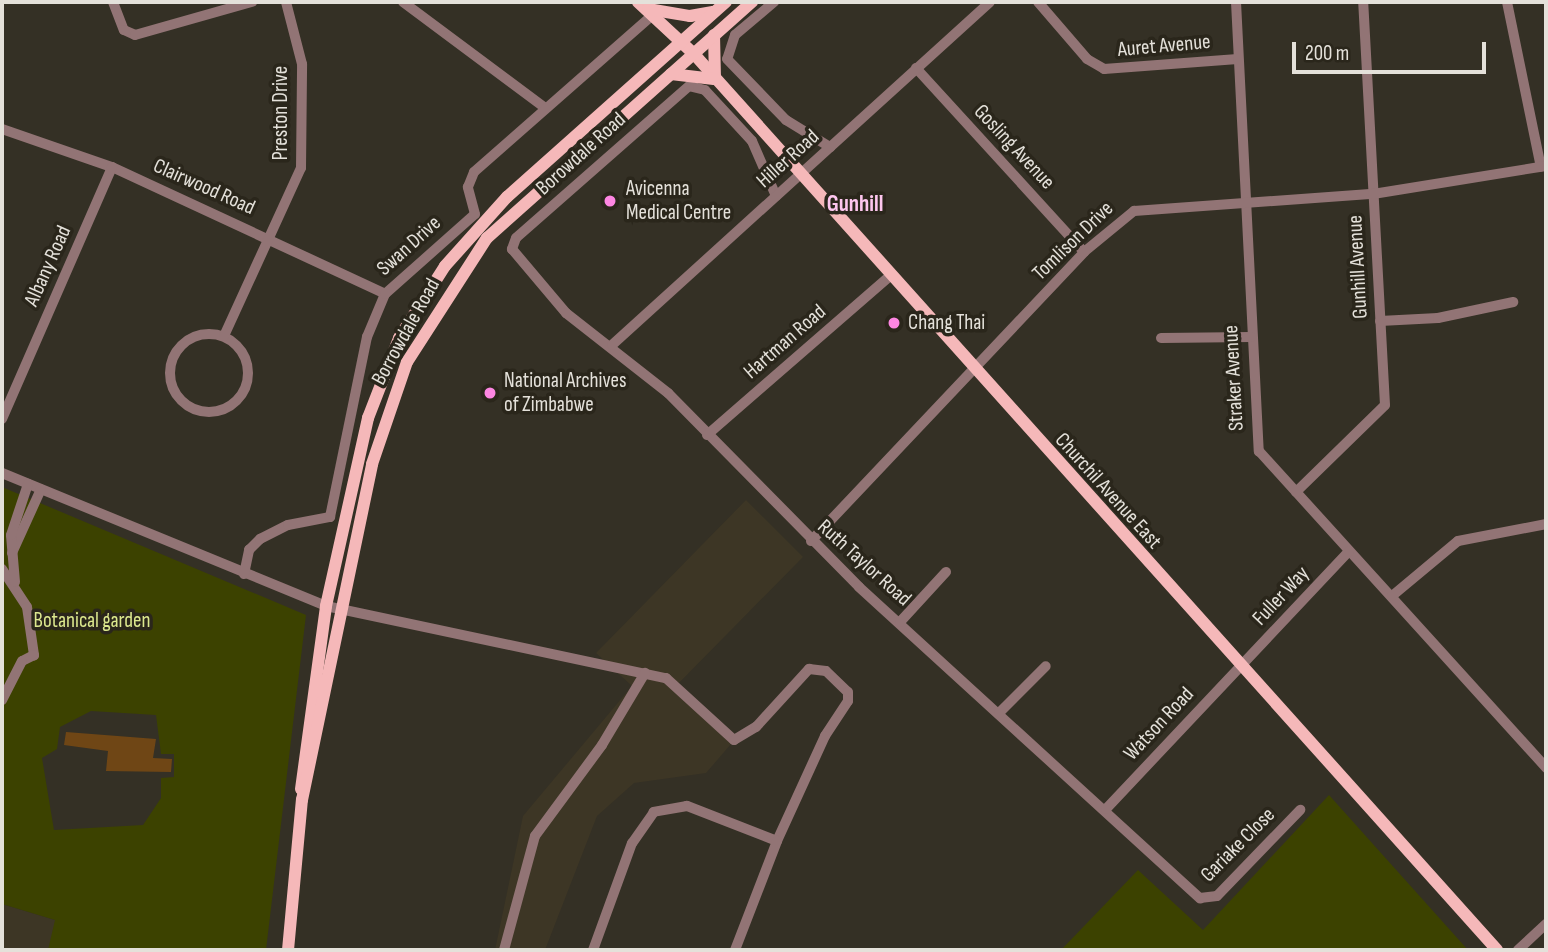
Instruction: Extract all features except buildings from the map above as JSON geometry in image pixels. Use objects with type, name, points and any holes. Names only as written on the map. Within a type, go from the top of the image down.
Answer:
[{"type":"main road","name":"Borrowdale Road","points":[[288,950],[302,800],[302,751],[326,606],[375,393],[417,308],[507,197],[726,2]]},
{"type":"main road","name":"Borrowdale Road","points":[[302,800],[341,610],[389,404],[434,313],[487,238],[751,2]]},
{"type":"main road","points":[[647,8],[690,16],[716,11]]},
{"type":"main road","name":"Churchil Avenue East","points":[[647,8],[694,54],[889,277],[1497,950]]},
{"type":"main road","points":[[661,61],[670,30]]},
{"type":"main road","points":[[670,74],[715,79],[714,35]]},
{"type":"street","points":[[113,2],[124,30],[135,35],[252,2]]},
{"type":"street","name":"Preston Drive","points":[[225,336],[272,239],[302,160],[302,64],[286,2]]},
{"type":"street","points":[[403,2],[545,108]]},
{"type":"street","points":[[774,2],[735,35],[727,59],[777,113],[830,147]]},
{"type":"street","name":"Hiller Road","points":[[612,345],[990,2]]},
{"type":"street","name":"Auret Avenue","points":[[1038,2],[1087,59],[1104,69],[1238,59]]},
{"type":"street","name":"Straker Avenue","points":[[1236,2],[1243,204],[1258,447],[1546,768]]},
{"type":"street","name":"Gunhill Avenue","points":[[1296,492],[1381,413],[1380,321],[1363,2]]},
{"type":"street","points":[[1507,2],[1544,167]]},
{"type":"street","name":"Swan Drive","points":[[244,573],[249,550],[260,539],[330,517],[367,337],[385,294],[475,214],[469,180],[647,8]]},
{"type":"street","name":"Gosling Avenue","points":[[916,68],[1084,252]]},
{"type":"street","name":"Borowdale Road","points":[[512,248],[516,238],[680,91],[696,85],[716,101],[758,150],[776,196]]},
{"type":"street","name":"Clairwood Road","points":[[2,129],[112,167],[272,239],[385,294]]},
{"type":"street","name":"Albany Road","points":[[2,419],[112,167]]},
{"type":"street","name":"Tomlison Drive","points":[[811,541],[1084,252],[1134,211],[1373,194],[1544,167]]},
{"type":"street","name":"Ruth Taylor Road","points":[[512,248],[566,313],[612,345],[707,435],[811,541],[1106,808],[1200,898]]},
{"type":"street","name":"Hartman Road","points":[[707,435],[889,277]]},
{"type":"street","points":[[1380,321],[1438,318],[1513,302]]},
{"type":"street","points":[[200,334],[225,336],[243,352],[246,388],[230,406],[194,409],[171,382],[173,358],[200,334]]},
{"type":"street","points":[[1161,338],[1251,337]]},
{"type":"street","points":[[2,473],[326,606],[645,673],[674,682],[734,740],[756,727],[809,669],[826,671],[846,689],[846,707],[825,736],[777,841],[735,950]]},
{"type":"street","points":[[15,586],[10,556],[28,484]]},
{"type":"street","points":[[10,556],[41,489]]},
{"type":"street","points":[[1392,596],[1458,541],[1546,524]]},
{"type":"street","name":"Fuller Way","points":[[1241,666],[1349,551]]},
{"type":"street","points":[[2,569],[27,607],[34,655],[22,661],[2,700]]},
{"type":"street","points":[[900,622],[946,572]]},
{"type":"street","points":[[999,713],[1046,666]]},
{"type":"street","name":"Watson Road","points":[[1106,808],[1241,666]]},
{"type":"street","points":[[504,950],[535,836],[602,745],[645,673]]},
{"type":"street","points":[[593,950],[632,843],[654,812],[687,806],[777,841]]},
{"type":"street","name":"Gariake Close","points":[[1200,898],[1217,895],[1300,810]]},
{"type":"street","points":[[1518,950],[1546,924]]},
{"type":"shaded area","points":[[746,500],[803,557],[673,689],[731,744],[706,773],[634,783],[597,816],[545,950],[495,950],[523,816],[632,686],[596,653]]},
{"type":"shaded area","points":[[2,904],[55,920],[91,950],[2,950]]},
{"type":"green space","name":"Botanical garden","points":[[2,487],[306,615],[266,950],[48,950],[55,920],[2,904]],"holes":[[[91,711],[156,715],[161,754],[174,754],[174,777],[161,778],[161,798],[143,825],[54,830],[42,758],[57,749],[60,727]]]},
{"type":"green space","points":[[1329,795],[1468,950],[1061,950],[1138,870],[1203,930]]},
{"type":"place","name":"Avicenna Medical Centre","points":[[610,201]]},
{"type":"place","name":"Chang Thai","points":[[894,323]]},
{"type":"place","name":"National Archives of Zimbabwe","points":[[490,393]]},
{"type":"district","name":"Gunhill","points":[[855,204]]}]
